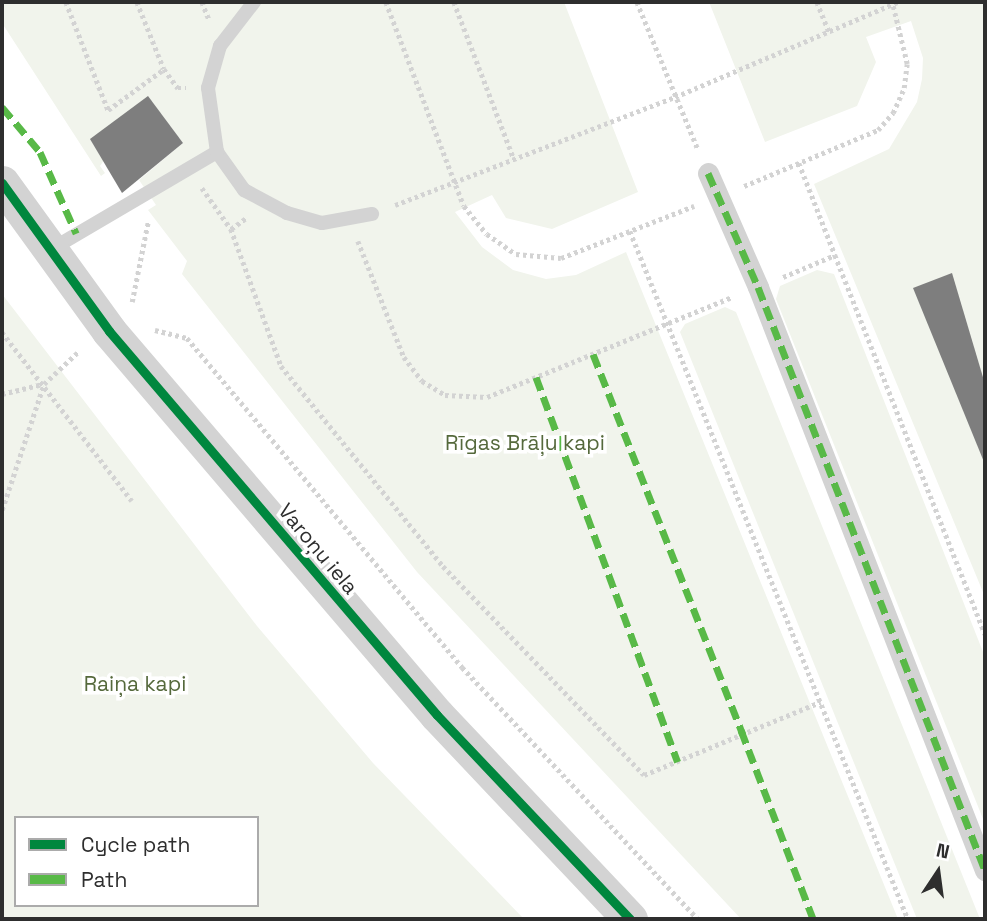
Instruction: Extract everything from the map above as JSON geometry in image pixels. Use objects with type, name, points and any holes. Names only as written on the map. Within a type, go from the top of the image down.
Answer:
[{"type":"street","points":[[704,163],[758,287],[985,870]]},
{"type":"street","name":"Varoņu iela","points":[[2,183],[49,251],[126,329],[437,715],[630,919]]},
{"type":"lane","points":[[254,2],[220,46],[208,88],[217,152],[244,190],[287,214],[321,223],[378,212]]},
{"type":"lane","points":[[49,251],[217,152]]},
{"type":"path","points":[[66,2],[108,110],[164,69]]},
{"type":"path","points":[[137,2],[164,69],[178,88],[208,88]]},
{"type":"path","points":[[386,2],[455,183]]},
{"type":"path","points":[[454,2],[514,159]]},
{"type":"path","points":[[637,2],[704,163]]},
{"type":"path","points":[[817,2],[829,32]]},
{"type":"path","points":[[378,212],[675,97],[898,2]]},
{"type":"path","points":[[799,163],[985,634]]},
{"type":"path","points":[[123,299],[131,310],[148,220],[146,193]]},
{"type":"path","points":[[349,218],[404,357],[422,381],[446,395],[487,397],[835,255]]},
{"type":"path","points":[[231,229],[281,366],[443,566],[644,775],[820,702]]},
{"type":"path","points":[[630,231],[908,919]]},
{"type":"path","points":[[2,510],[44,384],[75,354],[126,329],[187,338],[462,667],[698,919]]},
{"type":"path","points":[[2,332],[132,501]]},
{"type":"path","points":[[2,394],[44,384]]},
{"type":"green space","name":"Rīgas Brāļu kapi","points":[[2,2],[564,2],[638,192],[552,229],[506,218],[492,195],[455,212],[482,247],[513,270],[546,279],[576,275],[626,252],[898,919],[741,919],[417,572],[182,274],[187,261],[148,210],[156,205],[139,180],[183,143],[148,97],[100,166],[105,173],[101,176],[2,23]]},
{"type":"green space","points":[[709,2],[985,2],[985,597],[814,184],[889,149],[917,102],[923,58],[911,21],[866,37],[876,62],[857,106],[765,142]]},
{"type":"green space","points":[[817,270],[834,274],[985,657],[985,824],[776,299],[780,286]]},
{"type":"green space","name":"Raiņa kapi","points":[[2,294],[257,626],[373,763],[524,919],[2,919]]},
{"type":"green space","points":[[725,307],[736,312],[980,919],[917,919],[680,332],[685,324]]},
{"type":"building","points":[[148,96],[183,143],[122,193],[90,139]]},
{"type":"building","points":[[952,273],[985,384],[984,462],[913,288]]},
{"type":"marked path","points":[[2,107],[40,152],[76,233]]},
{"type":"marked path","points":[[708,173],[758,287],[985,870]]},
{"type":"marked path","points":[[593,354],[743,735]]},
{"type":"marked path","points":[[536,377],[678,762]]},
{"type":"marked path","points":[[741,730],[813,919]]},
{"type":"cycle path","points":[[2,183],[109,331],[437,715],[630,919]]}]
